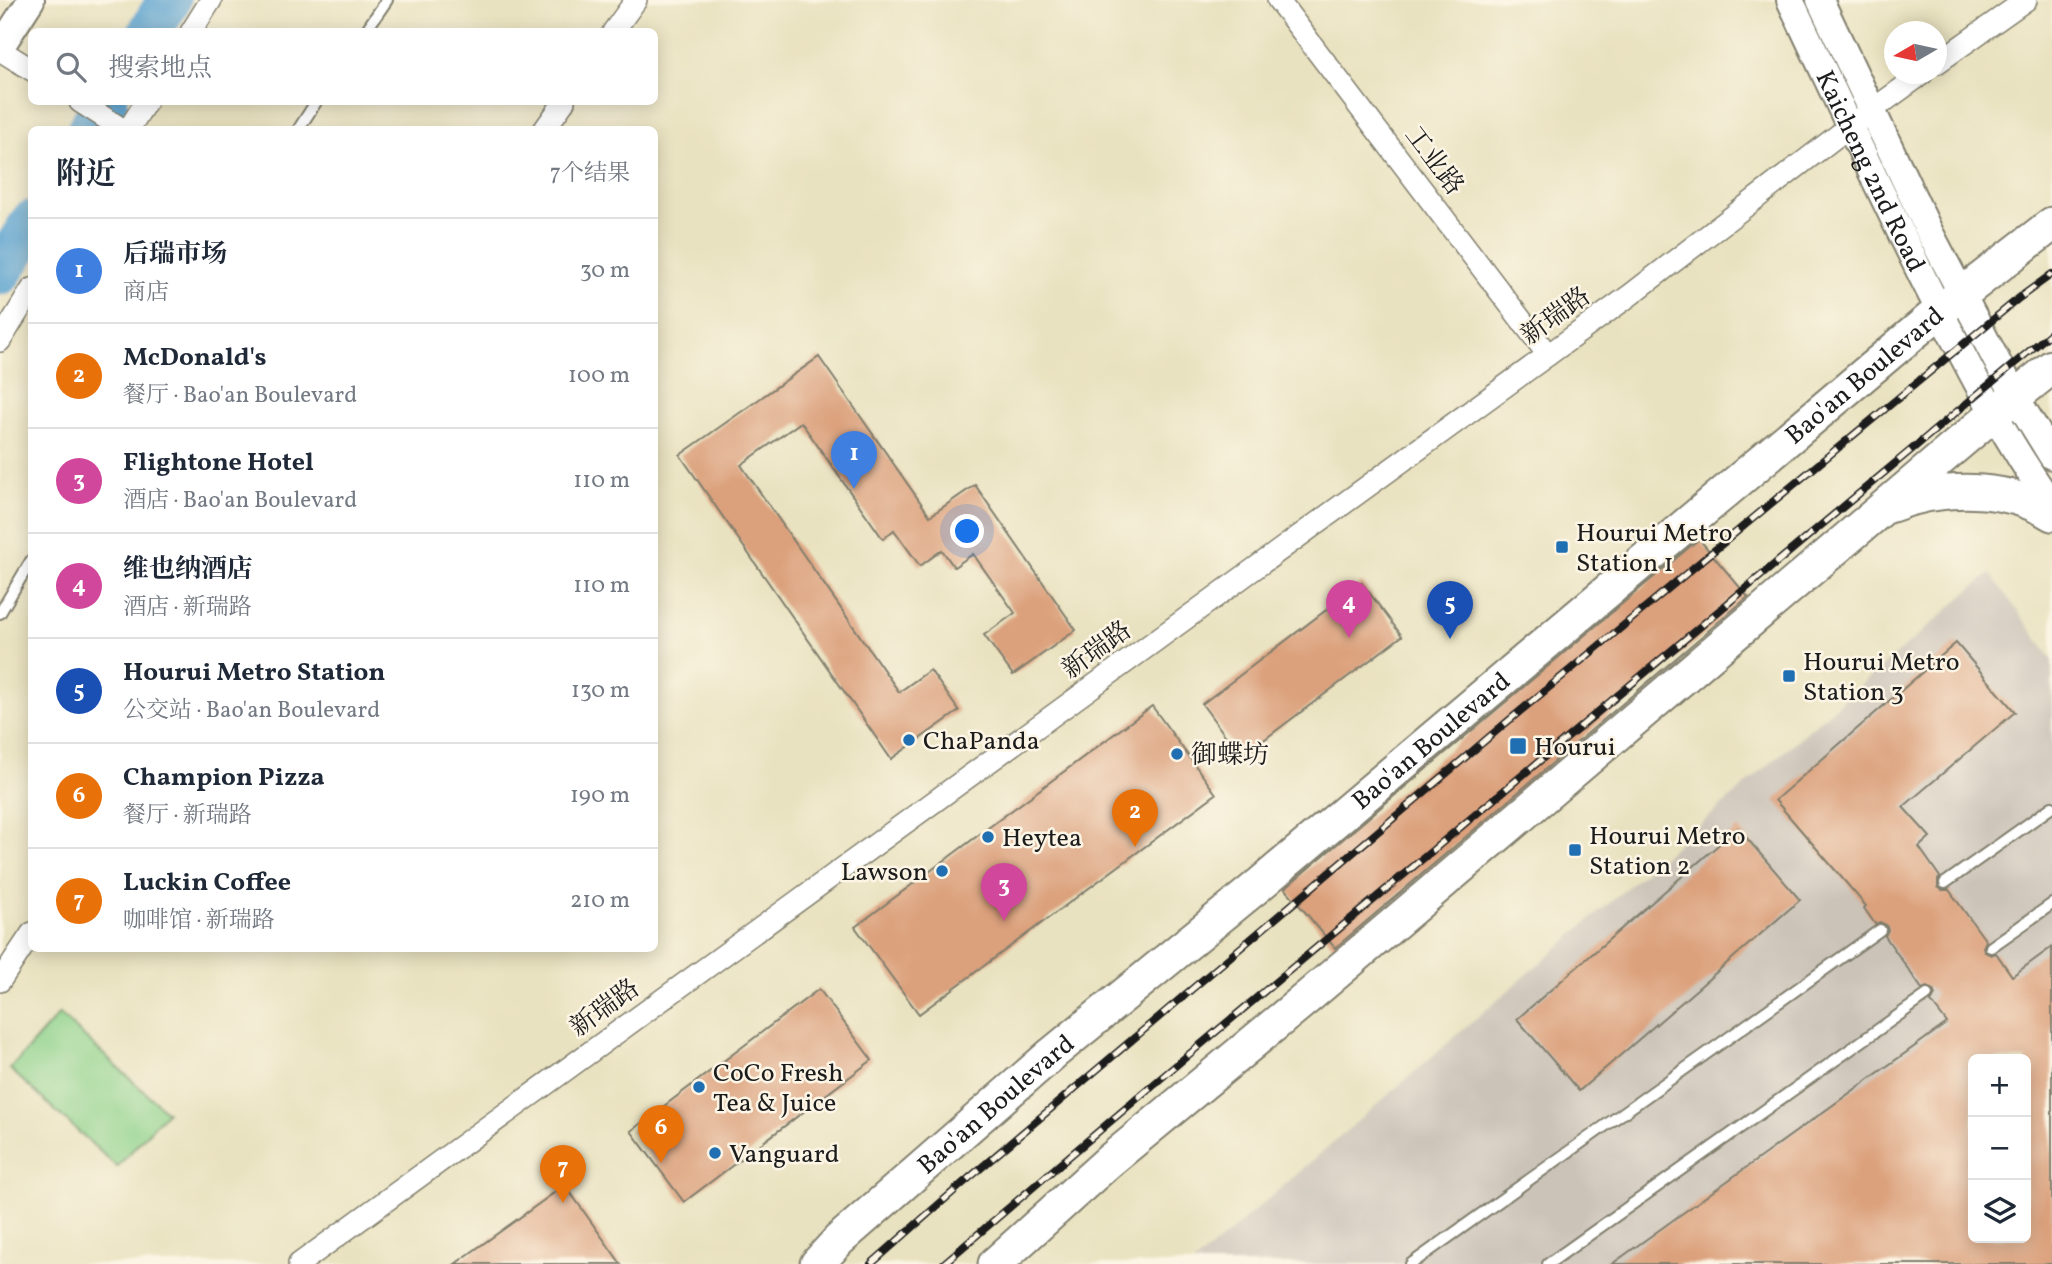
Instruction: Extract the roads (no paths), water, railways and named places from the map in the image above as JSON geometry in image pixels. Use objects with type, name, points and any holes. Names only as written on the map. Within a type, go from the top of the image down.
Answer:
[{"type":"main road","name":"Bao'an Boulevard","points":[[817,1264],[839,1240],[1052,1054],[1259,885],[1951,303],[2052,224]]},
{"type":"main road","points":[[995,1264],[1108,1163],[2052,367]]},
{"type":"main road","points":[[1875,514],[1919,496],[1961,492],[2015,498],[2052,514]]},
{"type":"street","points":[[28,67],[0,49],[31,0]]},
{"type":"street","points":[[194,28],[211,0]]},
{"type":"street","points":[[616,28],[636,0]]},
{"type":"street","name":"工业路","points":[[1278,0],[1548,355]]},
{"type":"street","name":"Kaicheng 2nd Road","points":[[1790,0],[1850,126],[1951,303],[2004,405]]},
{"type":"street","name":"Kaicheng 2nd Road","points":[[1820,0],[1929,231],[1951,303]]},
{"type":"street","points":[[1947,56],[2026,0]]},
{"type":"street","name":"新瑞路","points":[[299,1264],[1629,296],[1908,84]]},
{"type":"street","points":[[85,105],[119,126]]},
{"type":"street","points":[[129,126],[144,105]]},
{"type":"street","points":[[547,126],[562,105]]},
{"type":"street","points":[[0,341],[28,296]]},
{"type":"street","points":[[2004,405],[2052,456]]},
{"type":"street","points":[[2004,405],[2018,456],[2052,505]]},
{"type":"street","points":[[0,981],[28,939]]},
{"type":"lane","points":[[368,28],[387,0]]},
{"type":"lane","points":[[301,126],[314,105]]},
{"type":"lane","points":[[0,613],[28,566]]},
{"type":"lane","points":[[1945,883],[2052,807]]},
{"type":"lane","points":[[1991,947],[2052,904]]},
{"type":"lane","points":[[1411,1264],[1880,930]]},
{"type":"lane","points":[[1548,1264],[1927,995]]},
{"type":"waterway","points":[[152,28],[169,0]]},
{"type":"waterway","points":[[91,126],[104,105]]},
{"type":"waterway","points":[[0,273],[28,228]]},
{"type":"railway","points":[[871,1264],[1501,727],[2019,298],[2052,274]]},
{"type":"railway","points":[[943,1264],[1187,1056],[2052,332]]},
{"type":"place","name":"后瑞市场","points":[[854,489]]},
{"type":"place","name":"Hourui Metro Station 1","points":[[1562,547]]},
{"type":"place","name":"维也纳酒店","points":[[1349,638]]},
{"type":"place","name":"Hourui Metro Station","points":[[1450,639]]},
{"type":"place","name":"Hourui Metro Station 3","points":[[1789,676]]},
{"type":"place","name":"ChaPanda","points":[[909,740]]},
{"type":"place","name":"Hourui","points":[[1518,746]]},
{"type":"place","name":"御蝶坊","points":[[1177,754]]},
{"type":"place","name":"Heytea","points":[[988,837]]},
{"type":"place","name":"McDonald's","points":[[1135,847]]},
{"type":"place","name":"Hourui Metro Station 2","points":[[1575,850]]},
{"type":"place","name":"Lawson","points":[[942,871]]},
{"type":"place","name":"Flightone Hotel","points":[[1004,921]]},
{"type":"place","name":"CoCo Fresh Tea & Juice","points":[[699,1087]]},
{"type":"place","name":"Vanguard","points":[[715,1153]]},
{"type":"place","name":"Champion Pizza","points":[[661,1163]]},
{"type":"place","name":"Luckin Coffee","points":[[563,1203]]}]
